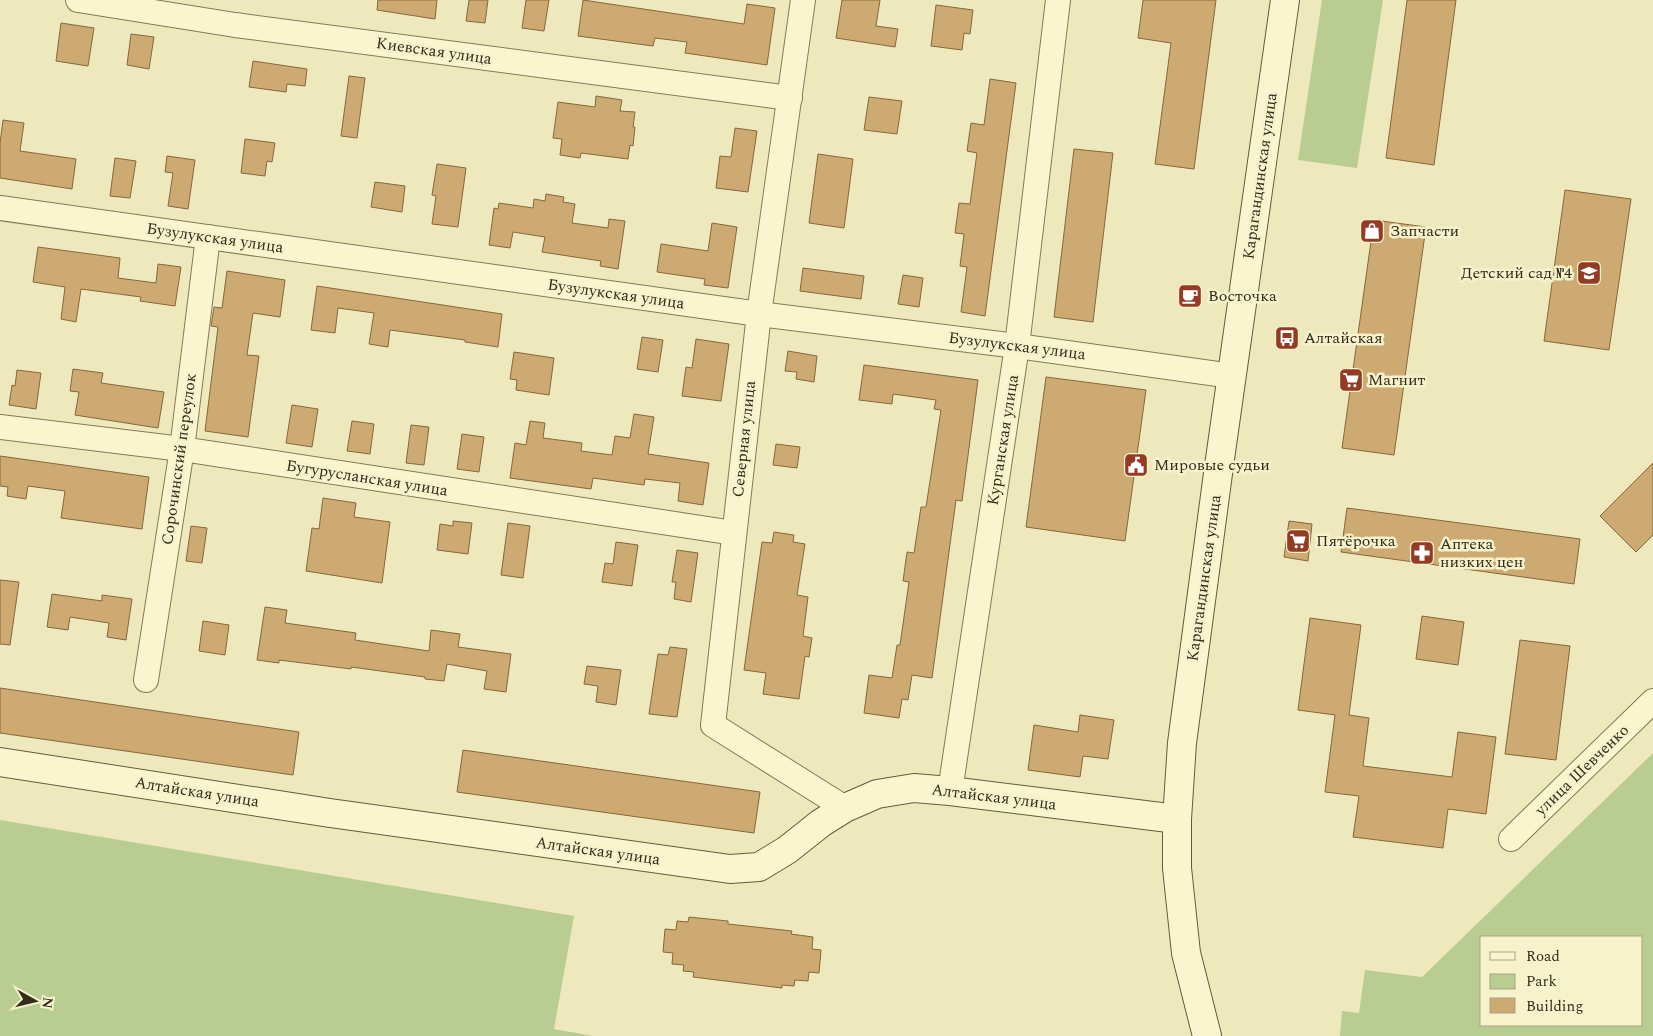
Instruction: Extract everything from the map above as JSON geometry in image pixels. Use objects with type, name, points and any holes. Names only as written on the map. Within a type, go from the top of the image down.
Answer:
[{"type":"street","name":"Киевская улица","points":[[78,0],[245,26],[790,98]]},
{"type":"street","name":"Северная улица","points":[[802,0],[790,98],[758,314],[713,726],[845,808]]},
{"type":"street","name":"Курганская улица","points":[[950,790],[1017,346],[1058,0]]},
{"type":"street","name":"Карагандинская улица","points":[[1206,1036],[1186,953],[1177,868],[1176,819],[1182,743],[1285,0]]},
{"type":"street","name":"Бузулукская улица","points":[[0,208],[758,314],[1017,346],[1232,376]]},
{"type":"street","name":"Сорочинский переулок","points":[[146,680],[182,449],[208,237]]},
{"type":"street","name":"Бугурусланская улица","points":[[0,427],[182,449],[734,533]]},
{"type":"street","name":"улица Шевченко","points":[[1512,839],[1653,701]]},
{"type":"street","name":"Алтайская улица","points":[[0,762],[330,813],[730,869],[759,867],[787,850],[820,824],[845,808],[877,794],[914,788],[950,790],[1176,819]]},
{"type":"green space","points":[[1322,0],[1383,0],[1357,168],[1298,160]]},
{"type":"green space","points":[[1653,753],[1653,1036],[1340,1036],[1342,1011],[1359,1013],[1365,970],[1422,977]]},
{"type":"green space","points":[[0,820],[574,916],[554,1029],[593,1036],[0,1036]]},
{"type":"building","points":[[378,0],[437,0],[435,19],[377,10]]},
{"type":"building","points":[[469,0],[488,0],[485,23],[466,21]]},
{"type":"building","points":[[526,0],[549,0],[544,31],[522,28]]},
{"type":"building","points":[[583,0],[744,24],[747,4],[775,8],[767,65],[685,53],[687,42],[655,38],[653,46],[578,36]]},
{"type":"building","points":[[842,0],[880,0],[876,26],[898,29],[895,47],[836,38]]},
{"type":"building","points":[[1143,0],[1216,0],[1194,169],[1155,164],[1171,43],[1138,38]]},
{"type":"building","points":[[1407,0],[1456,0],[1434,165],[1386,158]]},
{"type":"building","points":[[936,5],[973,10],[970,34],[964,33],[962,50],[931,46]]},
{"type":"building","points":[[61,23],[94,28],[88,66],[56,61]]},
{"type":"building","points":[[131,34],[154,37],[149,69],[127,65]]},
{"type":"building","points":[[253,61],[307,69],[305,86],[287,84],[286,92],[249,87]]},
{"type":"building","points":[[349,76],[365,78],[357,138],[341,136]]},
{"type":"building","points":[[990,79],[1016,83],[985,316],[961,312],[967,267],[960,266],[964,234],[955,233],[959,203],[970,204],[977,153],[967,151],[971,123],[984,125]]},
{"type":"building","points":[[596,96],[622,100],[620,111],[635,112],[633,146],[630,145],[628,159],[581,153],[580,158],[560,155],[562,139],[553,138],[558,102],[595,107]]},
{"type":"building","points":[[869,97],[902,101],[897,134],[864,130]]},
{"type":"building","points":[[3,120],[24,123],[20,151],[76,159],[72,189],[0,178],[0,143]]},
{"type":"building","points":[[735,128],[757,131],[748,192],[716,188],[720,156],[731,157]]},
{"type":"building","points":[[245,139],[275,143],[272,162],[267,161],[265,176],[241,173]]},
{"type":"building","points":[[1074,149],[1113,153],[1093,322],[1054,317]]},
{"type":"building","points":[[818,154],[853,159],[844,228],[809,223]]},
{"type":"building","points":[[167,156],[195,160],[188,209],[168,206],[173,173],[165,172]]},
{"type":"building","points":[[115,158],[136,161],[130,198],[110,196]]},
{"type":"building","points":[[437,164],[466,168],[458,227],[432,224],[436,196],[432,195]]},
{"type":"building","points":[[375,182],[405,186],[402,212],[371,207]]},
{"type":"building","points":[[1565,190],[1631,199],[1609,350],[1544,341]]},
{"type":"building","points":[[546,194],[564,197],[563,202],[575,204],[572,223],[608,228],[609,219],[625,221],[618,269],[600,266],[601,261],[542,252],[545,237],[513,232],[510,248],[489,245],[494,208],[498,209],[499,203],[533,208],[534,199],[545,201]]},
{"type":"building","points":[[1374,220],[1426,227],[1394,455],[1342,448]]},
{"type":"building","points":[[712,223],[737,227],[728,288],[704,285],[705,279],[657,272],[661,244],[708,251]]},
{"type":"building","points":[[38,247],[120,258],[118,278],[156,283],[158,264],[181,267],[175,306],[140,301],[141,297],[81,289],[76,322],[61,319],[65,287],[33,282]]},
{"type":"building","points":[[803,268],[864,276],[861,299],[800,291]]},
{"type":"building","points":[[227,271],[285,280],[280,317],[253,313],[247,355],[259,356],[248,437],[205,431],[218,327],[211,326],[214,307],[222,308]]},
{"type":"building","points":[[903,275],[923,278],[919,307],[898,304]]},
{"type":"building","points":[[317,286],[502,314],[498,347],[465,342],[465,340],[390,330],[388,347],[369,344],[374,313],[338,308],[335,333],[311,330]]},
{"type":"building","points":[[642,337],[663,340],[658,372],[637,369]]},
{"type":"building","points":[[696,339],[729,344],[721,401],[682,396],[686,367],[692,368]]},
{"type":"building","points":[[788,351],[817,356],[814,382],[796,379],[797,372],[785,371]]},
{"type":"building","points":[[514,352],[554,358],[549,395],[516,390],[517,380],[510,379]]},
{"type":"building","points":[[864,365],[978,380],[962,501],[956,500],[932,678],[912,675],[908,700],[902,699],[899,718],[864,713],[869,675],[892,678],[897,645],[900,645],[909,582],[903,581],[907,552],[914,553],[921,507],[926,507],[941,410],[934,409],[936,400],[893,394],[892,404],[859,400]]},
{"type":"building","points":[[73,369],[103,373],[101,383],[164,392],[158,428],[75,415],[79,392],[70,391]]},
{"type":"building","points":[[17,370],[41,373],[36,409],[9,405],[12,385],[15,386]]},
{"type":"building","points":[[1046,377],[1146,390],[1125,541],[1026,527]]},
{"type":"building","points":[[292,405],[318,409],[312,447],[286,443]]},
{"type":"building","points":[[634,414],[654,417],[648,454],[709,463],[703,505],[678,501],[680,483],[645,479],[644,485],[593,478],[591,489],[510,478],[515,443],[526,445],[530,421],[545,423],[543,438],[582,443],[581,451],[612,455],[615,436],[630,438]]},
{"type":"building","points":[[352,421],[374,424],[370,454],[347,451]]},
{"type":"building","points":[[411,425],[429,427],[424,465],[406,463]]},
{"type":"building","points":[[462,434],[484,437],[479,472],[457,469]]},
{"type":"building","points":[[776,444],[800,447],[797,468],[773,465]]},
{"type":"building","points":[[0,456],[149,477],[142,529],[61,518],[65,491],[28,486],[26,499],[7,496],[8,487],[0,486]]},
{"type":"building","points":[[1653,463],[1653,535],[1636,552],[1600,516]]},
{"type":"building","points":[[323,498],[356,503],[354,517],[390,522],[382,583],[306,571],[312,528],[319,529]]},
{"type":"building","points":[[1347,508],[1580,539],[1574,584],[1341,552]]},
{"type":"building","points":[[453,521],[472,523],[468,554],[437,550],[440,524],[453,526]]},
{"type":"building","name":"Пятёрочка","points":[[1289,521],[1312,524],[1308,561],[1284,557]]},
{"type":"building","points":[[508,523],[530,526],[523,578],[501,575]]},
{"type":"building","points":[[191,526],[207,528],[202,563],[186,561]]},
{"type":"building","points":[[774,532],[794,535],[793,542],[805,544],[797,595],[808,597],[803,636],[812,638],[809,657],[805,656],[799,699],[763,694],[766,673],[744,670],[762,542],[772,543]]},
{"type":"building","points":[[616,542],[638,545],[632,586],[602,582],[605,563],[613,564]]},
{"type":"building","points":[[677,550],[698,553],[691,602],[674,599],[676,582],[672,582]]},
{"type":"building","points":[[0,580],[19,582],[10,645],[0,644]]},
{"type":"building","points":[[52,594],[102,601],[102,595],[132,599],[126,640],[107,637],[109,623],[70,617],[68,630],[47,627]]},
{"type":"building","points":[[265,607],[287,610],[285,623],[356,633],[355,640],[429,651],[431,630],[460,634],[458,647],[511,654],[506,692],[484,689],[487,671],[447,664],[444,681],[351,667],[351,669],[279,660],[279,663],[257,660]]},
{"type":"building","points":[[1422,616],[1464,622],[1458,665],[1416,659]]},
{"type":"building","points":[[1310,618],[1361,625],[1349,715],[1369,718],[1363,766],[1452,777],[1458,732],[1496,737],[1486,814],[1448,809],[1443,848],[1353,837],[1359,796],[1325,792],[1335,715],[1298,710]]},
{"type":"building","points":[[203,621],[229,625],[225,655],[199,651]]},
{"type":"building","points":[[1520,640],[1570,646],[1556,760],[1505,754]]},
{"type":"building","points":[[670,647],[687,649],[677,717],[649,714],[658,654],[668,655]]},
{"type":"building","points":[[587,666],[621,670],[616,705],[596,702],[598,686],[584,684]]},
{"type":"building","points":[[0,688],[299,732],[293,775],[0,733]]},
{"type":"building","points":[[1080,715],[1114,720],[1108,759],[1083,756],[1080,777],[1028,770],[1034,725],[1078,732]]},
{"type":"building","points":[[463,750],[760,792],[754,833],[457,792]]},
{"type":"building","points":[[689,917],[728,921],[728,924],[792,931],[791,934],[813,937],[812,949],[821,950],[819,973],[809,972],[808,981],[795,980],[794,986],[782,985],[782,988],[693,977],[694,972],[683,971],[684,965],[672,964],[673,953],[663,952],[665,929],[676,930],[677,921],[688,922]]},
{"type":"place","name":"Запчасти","points":[[1372,231]]},
{"type":"place","name":"Детский сад №4","points":[[1589,273]]},
{"type":"place","name":"Восточка","points":[[1190,296]]},
{"type":"place","name":"Алтайская","points":[[1287,338]]},
{"type":"place","name":"Магнит","points":[[1351,380]]},
{"type":"place","name":"Мировые судьи","points":[[1136,465]]},
{"type":"place","name":"Пятёрочка","points":[[1298,541]]},
{"type":"place","name":"Аптека низких цен","points":[[1422,553]]}]
